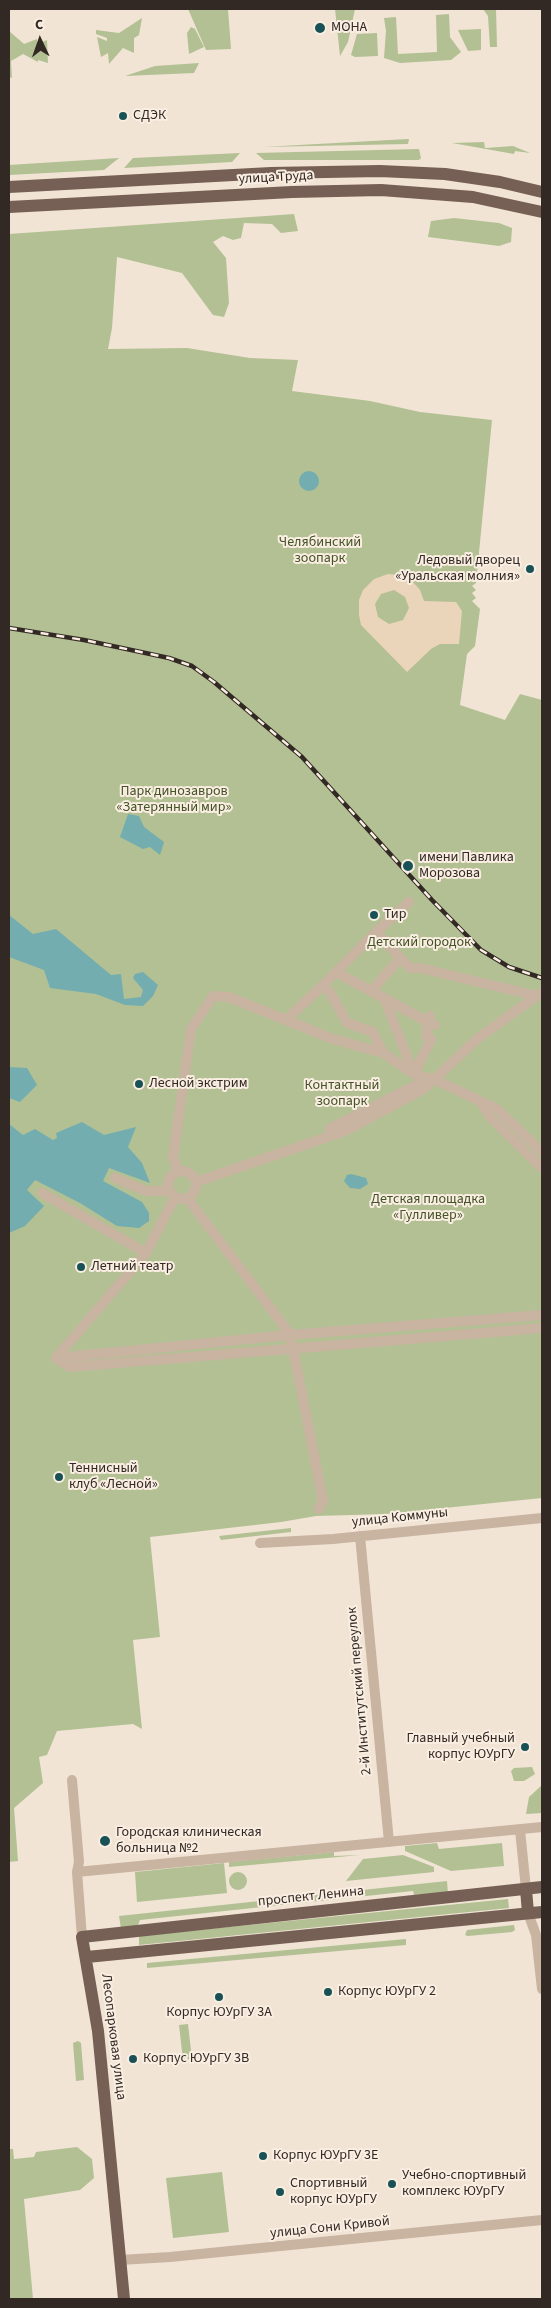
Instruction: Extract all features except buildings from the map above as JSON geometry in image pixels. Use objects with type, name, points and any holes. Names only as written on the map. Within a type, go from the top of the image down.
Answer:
[{"type":"main road","name":"улица Труда","points":[[9,187],[270,173],[380,171],[454,175],[542,192]]},
{"type":"main road","name":"улица Труда","points":[[9,207],[292,192],[381,190],[473,197],[542,212]]},
{"type":"main road","name":"проспект Ленина","points":[[82,1938],[542,1887]]},
{"type":"main road","points":[[526,1889],[528,1913]]},
{"type":"main road","points":[[87,1957],[542,1912]]},
{"type":"main road","points":[[141,1931],[135,1934],[132,1942],[135,1948],[143,1952]]},
{"type":"main road","name":"Лесопарковая улица","points":[[82,1938],[87,1957],[106,2099],[124,2299]]},
{"type":"street","points":[[286,1020],[376,932],[410,902]]},
{"type":"street","points":[[376,932],[410,968],[420,968],[540,994]]},
{"type":"street","points":[[372,991],[400,958]]},
{"type":"street","points":[[336,972],[431,1021],[426,1036],[432,1039],[414,1074]]},
{"type":"street","points":[[323,985],[331,994],[348,1023],[373,1032],[382,1053]]},
{"type":"street","points":[[195,1179],[345,1131],[425,1088],[436,1080],[477,1039],[540,994]]},
{"type":"street","points":[[178,1171],[173,1158],[190,1029],[213,996],[229,997],[330,1038],[382,1053],[414,1074],[436,1080],[482,1104],[497,1109],[542,1152]]},
{"type":"street","points":[[384,998],[414,1074]]},
{"type":"street","points":[[482,1104],[490,1117],[542,1168]]},
{"type":"street","points":[[56,1358],[146,1253],[172,1194],[168,1182],[170,1177],[178,1171],[187,1171],[195,1179],[196,1190],[187,1198]]},
{"type":"street","points":[[115,1178],[146,1191],[187,1198],[289,1335],[323,1501],[320,1510]]},
{"type":"street","points":[[42,1193],[146,1253]]},
{"type":"street","points":[[56,1358],[289,1335],[542,1315]]},
{"type":"street","points":[[56,1358],[70,1367],[542,1328]]},
{"type":"street","name":"улица Коммуны","points":[[260,1543],[360,1536],[542,1518]]},
{"type":"street","name":"2-й Институтский переулок","points":[[360,1536],[389,1842]]},
{"type":"street","name":"Лесопарковая улица","points":[[72,1780],[79,1862],[77,1872],[82,1938]]},
{"type":"street","points":[[77,1872],[542,1827]]},
{"type":"street","points":[[520,1830],[526,1889]]},
{"type":"street","points":[[528,1913],[536,1934],[542,1989]]},
{"type":"street","name":"улица Сони Кривой","points":[[120,2260],[179,2256],[542,2220]]},
{"type":"green space","points":[[188,9],[228,9],[231,49],[206,50]]},
{"type":"green space","points":[[335,9],[355,9],[348,42],[340,56]]},
{"type":"green space","points":[[483,9],[496,9],[497,47],[490,47],[488,16]]},
{"type":"green space","points":[[449,14],[450,37],[461,52],[451,60],[400,63],[384,58],[386,31],[384,18],[396,17],[398,54],[437,52],[436,15]]},
{"type":"green space","points":[[142,18],[139,35],[134,38],[134,53],[123,48],[109,64],[108,53],[101,57],[97,37],[107,41],[107,38],[96,34],[96,30],[119,33]]},
{"type":"green space","points":[[191,27],[195,29],[204,47],[189,54],[187,33]]},
{"type":"green space","points":[[481,29],[481,50],[468,51],[458,30]]},
{"type":"green space","points":[[9,31],[24,44],[37,39],[37,44],[47,40],[48,63],[38,60],[38,62],[23,54],[11,61],[12,78],[9,77]]},
{"type":"green space","points":[[377,33],[378,56],[355,57],[351,55],[357,34]]},
{"type":"green space","points":[[199,63],[194,73],[125,76],[155,66]]},
{"type":"green space","points":[[408,139],[408,144],[263,147]]},
{"type":"green space","points":[[484,142],[485,148],[513,146],[530,153],[515,151],[514,154],[452,143]]},
{"type":"green space","points":[[419,149],[421,158],[419,160],[264,160],[256,153]]},
{"type":"green space","points":[[240,153],[232,162],[124,168],[133,158]]},
{"type":"green space","points":[[119,158],[104,170],[9,175],[9,165]]},
{"type":"green space","points":[[294,214],[298,231],[281,233],[272,224],[244,223],[241,238],[233,240],[223,236],[213,242],[226,258],[229,303],[224,317],[213,315],[182,273],[117,257],[112,328],[108,349],[187,348],[250,358],[298,360],[292,391],[370,401],[420,412],[492,420],[476,583],[472,586],[476,590],[472,593],[476,598],[472,601],[480,609],[475,646],[467,654],[460,705],[505,720],[520,694],[542,700],[542,1498],[386,1514],[316,1516],[281,1522],[150,1537],[160,1637],[133,1640],[142,1729],[133,1724],[57,1731],[47,1755],[39,1757],[43,1783],[14,1808],[18,1861],[9,1862],[9,234]]},
{"type":"green space","points":[[454,218],[499,223],[512,228],[511,242],[499,246],[428,237],[431,221]]},
{"type":"green space","points":[[291,1528],[291,1532],[221,1540],[219,1536]]},
{"type":"green space","points":[[532,1767],[535,1774],[524,1781],[514,1781],[511,1771],[514,1768]]},
{"type":"green space","points":[[542,1785],[542,1813],[526,1814],[529,1797]]},
{"type":"green space","points":[[437,1843],[439,1849],[502,1843],[504,1866],[451,1871],[405,1851],[405,1846]]},
{"type":"green space","points":[[334,1852],[334,1856],[360,1855],[229,1867],[229,1862]]},
{"type":"green space","points":[[403,1855],[434,1867],[434,1872],[346,1881],[363,1859]]},
{"type":"green space","points":[[224,1863],[227,1893],[137,1902],[135,1872]]},
{"type":"green space","points":[[238,1872],[245,1874],[247,1881],[245,1888],[238,1890],[231,1888],[229,1881],[231,1874]]},
{"type":"green space","points":[[447,1881],[448,1893],[414,1895],[413,1891],[140,1920],[138,1925],[121,1929],[119,1916]]},
{"type":"green space","points":[[508,1899],[509,1908],[139,1945],[139,1936]]},
{"type":"green space","points":[[514,1925],[515,1930],[512,1932],[465,1935],[467,1930]]},
{"type":"green space","points":[[406,1939],[406,1945],[147,1968],[147,1963]]},
{"type":"green space","points":[[188,2024],[192,2059],[183,2060],[179,2025]]},
{"type":"green space","points":[[78,2041],[81,2043],[84,2080],[76,2081],[73,2043]]},
{"type":"green space","points":[[77,2147],[92,2159],[94,2178],[80,2190],[24,2199],[33,2299],[9,2299],[9,2149],[13,2149],[14,2159],[34,2157],[36,2152]]},
{"type":"green space","points":[[222,2172],[229,2232],[173,2238],[166,2178]]},
{"type":"shaded area","points":[[388,574],[399,575],[412,581],[420,590],[424,601],[456,602],[462,611],[459,644],[440,644],[431,649],[407,672],[361,625],[359,600],[363,590],[374,579]],"holes":[[[394,590],[405,597],[409,608],[403,620],[389,624],[378,617],[375,604],[381,594]]]},
{"type":"water","points":[[309,471],[316,474],[319,481],[316,488],[309,491],[302,488],[299,481],[302,474]]},
{"type":"water","points":[[128,814],[139,816],[144,827],[164,842],[160,855],[150,847],[143,849],[120,837]]},
{"type":"water","points":[[9,915],[33,934],[56,929],[111,975],[121,974],[124,999],[141,997],[143,990],[133,978],[135,974],[143,972],[158,985],[153,996],[143,1006],[125,1005],[96,994],[50,988],[44,970],[9,957]]},
{"type":"water","points":[[9,1067],[27,1068],[37,1085],[20,1102],[9,1098]]},
{"type":"water","points":[[82,1122],[104,1135],[136,1127],[128,1147],[142,1163],[150,1183],[109,1168],[103,1181],[142,1202],[149,1213],[149,1221],[139,1228],[117,1226],[80,1203],[35,1180],[27,1190],[44,1206],[25,1226],[9,1233],[9,1124],[23,1135],[35,1129],[53,1140],[57,1138],[56,1133]]},
{"type":"water","points":[[351,1174],[366,1178],[368,1184],[360,1189],[350,1188],[344,1181],[347,1175]]},
{"type":"railway","points":[[9,628],[84,640],[169,658],[192,666],[214,682],[302,757],[432,900],[481,950],[509,967],[542,978]]},
{"type":"place","name":"МОНА","points":[[320,28]]},
{"type":"place","name":"СДЭК","points":[[123,116]]},
{"type":"place","name":"Ледовый дворец «Уральская молния»","points":[[530,569]]},
{"type":"place","name":"имени Павлика Морозова","points":[[408,866]]},
{"type":"place","name":"Тир","points":[[374,915]]},
{"type":"place","name":"Лесной экстрим","points":[[139,1084]]},
{"type":"place","name":"Летний театр","points":[[81,1267]]},
{"type":"place","name":"Теннисный клуб «Лесной»","points":[[59,1477]]},
{"type":"place","name":"Главный учебный корпус ЮУрГУ","points":[[525,1747]]},
{"type":"place","name":"Городская клиническая больница №2","points":[[105,1841]]},
{"type":"place","name":"Корпус ЮУрГУ 2","points":[[328,1992]]},
{"type":"place","name":"Корпус ЮУрГУ 3А","points":[[219,1997]]},
{"type":"place","name":"Корпус ЮУрГУ 3В","points":[[133,2059]]},
{"type":"place","name":"Корпус ЮУрГУ 3Е","points":[[263,2156]]},
{"type":"place","name":"Учебно-спортивный комплекс ЮУрГУ","points":[[392,2184]]},
{"type":"place","name":"Спортивный корпус ЮУрГУ","points":[[280,2192]]},
{"type":"park label","name":"Челябинский зоопарк","points":[[320,552]]},
{"type":"park label","name":"Парк динозавров «Затерянный мир»","points":[[174,800]]},
{"type":"park label","name":"Детский городок","points":[[419,943]]},
{"type":"park label","name":"Контактный зоопарк","points":[[342,1094]]},
{"type":"park label","name":"Детская площадка «Гулливер»","points":[[428,1208]]}]
